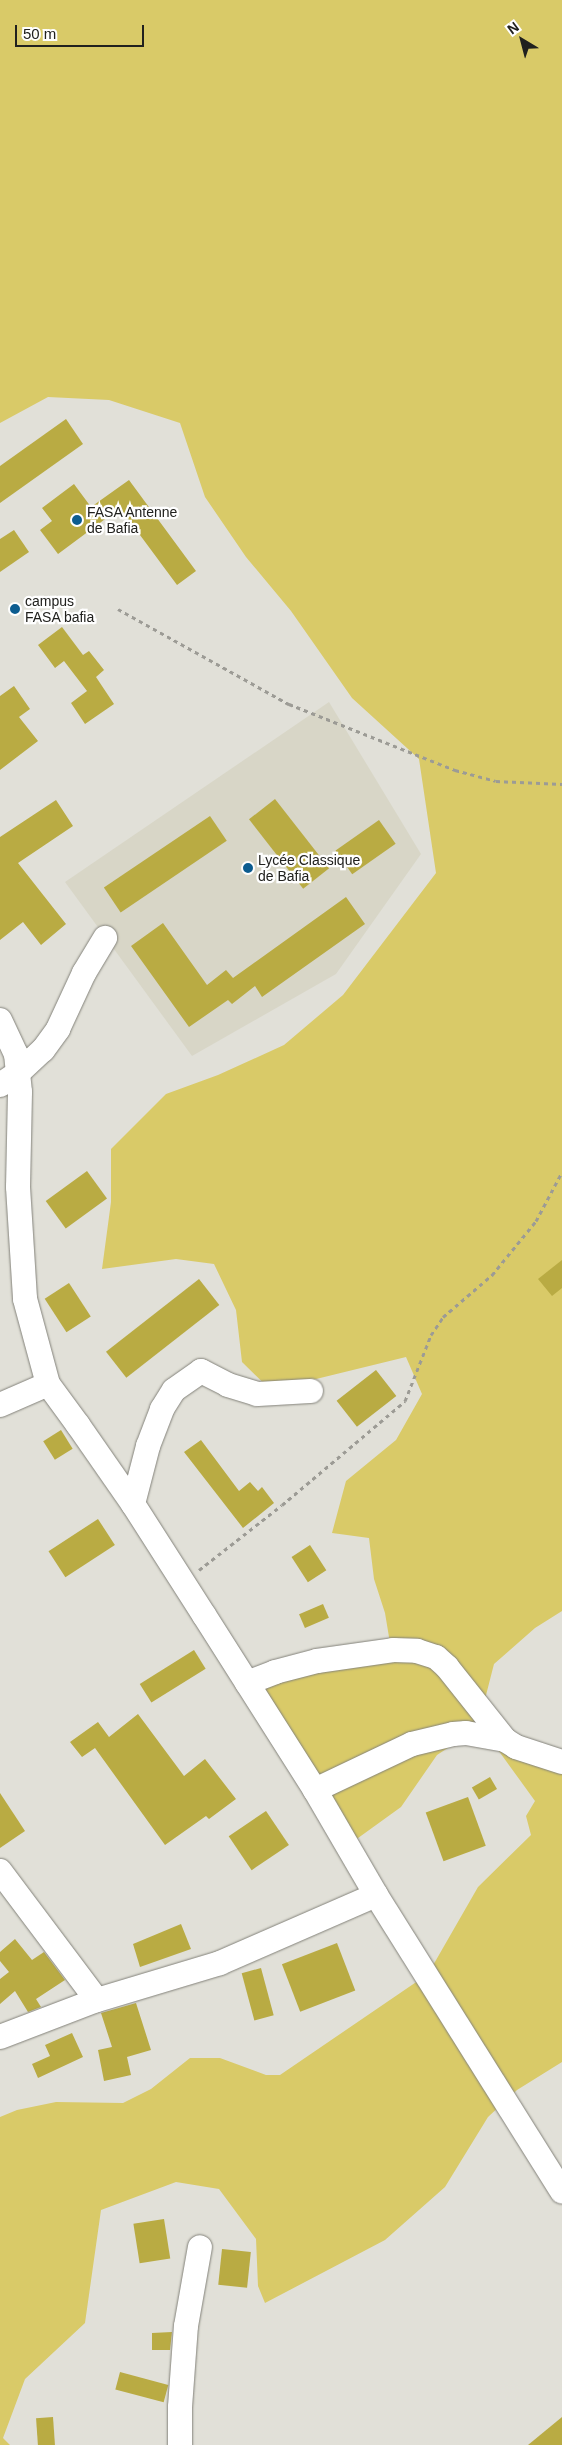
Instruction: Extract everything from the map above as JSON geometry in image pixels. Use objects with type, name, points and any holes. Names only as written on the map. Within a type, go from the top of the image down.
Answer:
[{"type":"street","points":[[9,1079],[43,1050],[58,1029],[84,973],[104,938]]},
{"type":"street","points":[[0,1020],[16,1054],[9,1079]]},
{"type":"street","points":[[9,1079],[20,1092],[17,1161],[25,1299],[48,1384],[133,1504],[314,1790],[376,1894],[562,2191]]},
{"type":"street","points":[[133,1504],[148,1446],[162,1409],[174,1390],[201,1371],[228,1385],[257,1394],[311,1390]]},
{"type":"street","points":[[0,1405],[48,1384]]},
{"type":"street","points":[[247,1683],[275,1672],[317,1661],[393,1650],[417,1651],[436,1657],[447,1667],[506,1740],[516,1748],[562,1762]]},
{"type":"street","points":[[314,1790],[412,1744],[453,1734],[466,1733],[506,1740]]},
{"type":"street","points":[[0,1871],[97,2000]]},
{"type":"street","points":[[0,2036],[97,2000],[220,1963],[376,1894]]},
{"type":"street","points":[[180,2445],[180,2407],[186,2326],[200,2246]]},
{"type":"path","points":[[118,609],[289,704],[455,770],[496,781],[562,784]]},
{"type":"path","points":[[182,1582],[282,1505],[405,1401],[431,1335],[443,1317],[492,1274],[536,1221],[562,1172]]},
{"type":"shaded area","points":[[0,0],[562,0],[562,1611],[535,1628],[494,1664],[484,1703],[495,1723],[562,1758],[562,2062],[517,2090],[488,2117],[445,2187],[385,2240],[265,2303],[258,2286],[256,2239],[219,2189],[176,2182],[101,2210],[85,2323],[25,2379],[3,2438],[10,2445],[0,2445],[0,2117],[17,2110],[56,2102],[123,2103],[151,2089],[190,2058],[220,2058],[266,2075],[280,2075],[428,1974],[478,1887],[531,1835],[526,1816],[535,1801],[488,1736],[457,1742],[437,1755],[401,1807],[347,1846],[244,1682],[391,1649],[385,1613],[374,1579],[369,1538],[332,1533],[346,1481],[396,1440],[422,1394],[406,1357],[312,1380],[285,1404],[242,1362],[236,1310],[214,1264],[176,1259],[102,1269],[111,1202],[111,1149],[166,1094],[218,1075],[284,1045],[343,995],[436,873],[419,759],[352,698],[291,611],[246,557],[205,497],[180,423],[109,400],[48,397],[0,423]]},
{"type":"shaded area","name":"Lycée Classique de Bafia","points":[[329,702],[421,854],[336,974],[192,1056],[65,882]]},
{"type":"building","points":[[66,419],[83,444],[0,503],[0,466]]},
{"type":"building","points":[[129,480],[196,571],[177,585],[120,508],[58,554],[40,530],[52,521],[42,508],[74,484],[91,507]]},
{"type":"building","points":[[14,530],[29,552],[0,572],[0,539]]},
{"type":"building","points":[[62,627],[83,655],[89,651],[104,670],[96,677],[114,704],[85,724],[71,703],[87,691],[64,661],[55,668],[38,645]]},
{"type":"building","points":[[14,686],[30,709],[19,717],[38,741],[0,770],[0,696]]},
{"type":"building","points":[[275,799],[329,868],[303,889],[249,819]]},
{"type":"building","points":[[56,800],[73,826],[18,863],[66,924],[41,945],[23,922],[0,940],[0,837]]},
{"type":"building","points":[[210,816],[227,841],[121,912],[104,888]]},
{"type":"building","points":[[379,820],[396,844],[352,874],[336,850]]},
{"type":"building","points":[[346,897],[365,924],[262,997],[255,986],[232,1004],[228,1000],[189,1027],[131,946],[163,923],[207,985],[226,970],[233,978]]},
{"type":"building","points":[[87,1171],[107,1199],[66,1228],[46,1201]]},
{"type":"building","points":[[562,1260],[562,1288],[552,1296],[538,1279]]},
{"type":"building","points":[[199,1279],[219,1305],[126,1378],[106,1352]]},
{"type":"building","points":[[69,1283],[91,1317],[66,1332],[45,1299]]},
{"type":"building","points":[[376,1370],[396,1396],[357,1427],[337,1401]]},
{"type":"building","points":[[61,1430],[73,1449],[55,1460],[43,1441]]},
{"type":"building","points":[[201,1440],[239,1491],[250,1482],[258,1491],[262,1487],[274,1503],[243,1528],[184,1452]]},
{"type":"building","points":[[98,1519],[115,1545],[65,1577],[49,1551]]},
{"type":"building","points":[[310,1545],[326,1570],[308,1582],[292,1557]]},
{"type":"building","points":[[323,1604],[329,1618],[305,1628],[299,1614]]},
{"type":"building","points":[[194,1650],[206,1669],[151,1703],[140,1684]]},
{"type":"building","points":[[138,1714],[184,1776],[205,1759],[236,1799],[209,1819],[206,1816],[165,1845],[95,1748],[82,1757],[70,1742],[98,1722],[109,1737]]},
{"type":"building","points":[[490,1777],[497,1789],[479,1800],[472,1788]]},
{"type":"building","points":[[0,1793],[25,1831],[0,1848]]},
{"type":"building","points":[[468,1797],[486,1846],[443,1861],[426,1812]]},
{"type":"building","points":[[266,1811],[289,1845],[252,1870],[229,1836]]},
{"type":"building","points":[[181,1924],[191,1949],[140,1967],[133,1944]]},
{"type":"building","points":[[15,1939],[32,1960],[44,1952],[65,1980],[36,1999],[41,2007],[28,2012],[15,1991],[0,2004],[0,1979],[9,1972],[0,1961],[0,1952]]},
{"type":"building","points":[[337,1943],[355,1991],[300,2012],[282,1964]]},
{"type":"building","points":[[261,1968],[274,2015],[254,2021],[242,1973]]},
{"type":"building","points":[[136,2003],[151,2050],[127,2057],[131,2075],[104,2081],[98,2050],[112,2047],[101,2013]]},
{"type":"building","points":[[72,2033],[83,2057],[38,2078],[32,2064],[50,2056],[45,2045]]},
{"type":"building","points":[[164,2219],[170,2259],[140,2263],[133,2224]]},
{"type":"building","points":[[222,2249],[251,2252],[247,2288],[218,2285]]},
{"type":"building","points":[[172,2332],[170,2350],[152,2350],[152,2333]]},
{"type":"building","points":[[120,2372],[168,2385],[164,2402],[115,2389]]},
{"type":"building","points":[[53,2417],[55,2445],[38,2445],[36,2418]]},
{"type":"building","points":[[562,2417],[562,2445],[528,2445]]},
{"type":"place","name":"FASA Antenne de Bafia","points":[[77,520]]},
{"type":"place","name":"campus FASA bafia","points":[[15,609]]},
{"type":"place","name":"Lycée Classique de Bafia","points":[[248,868]]}]
